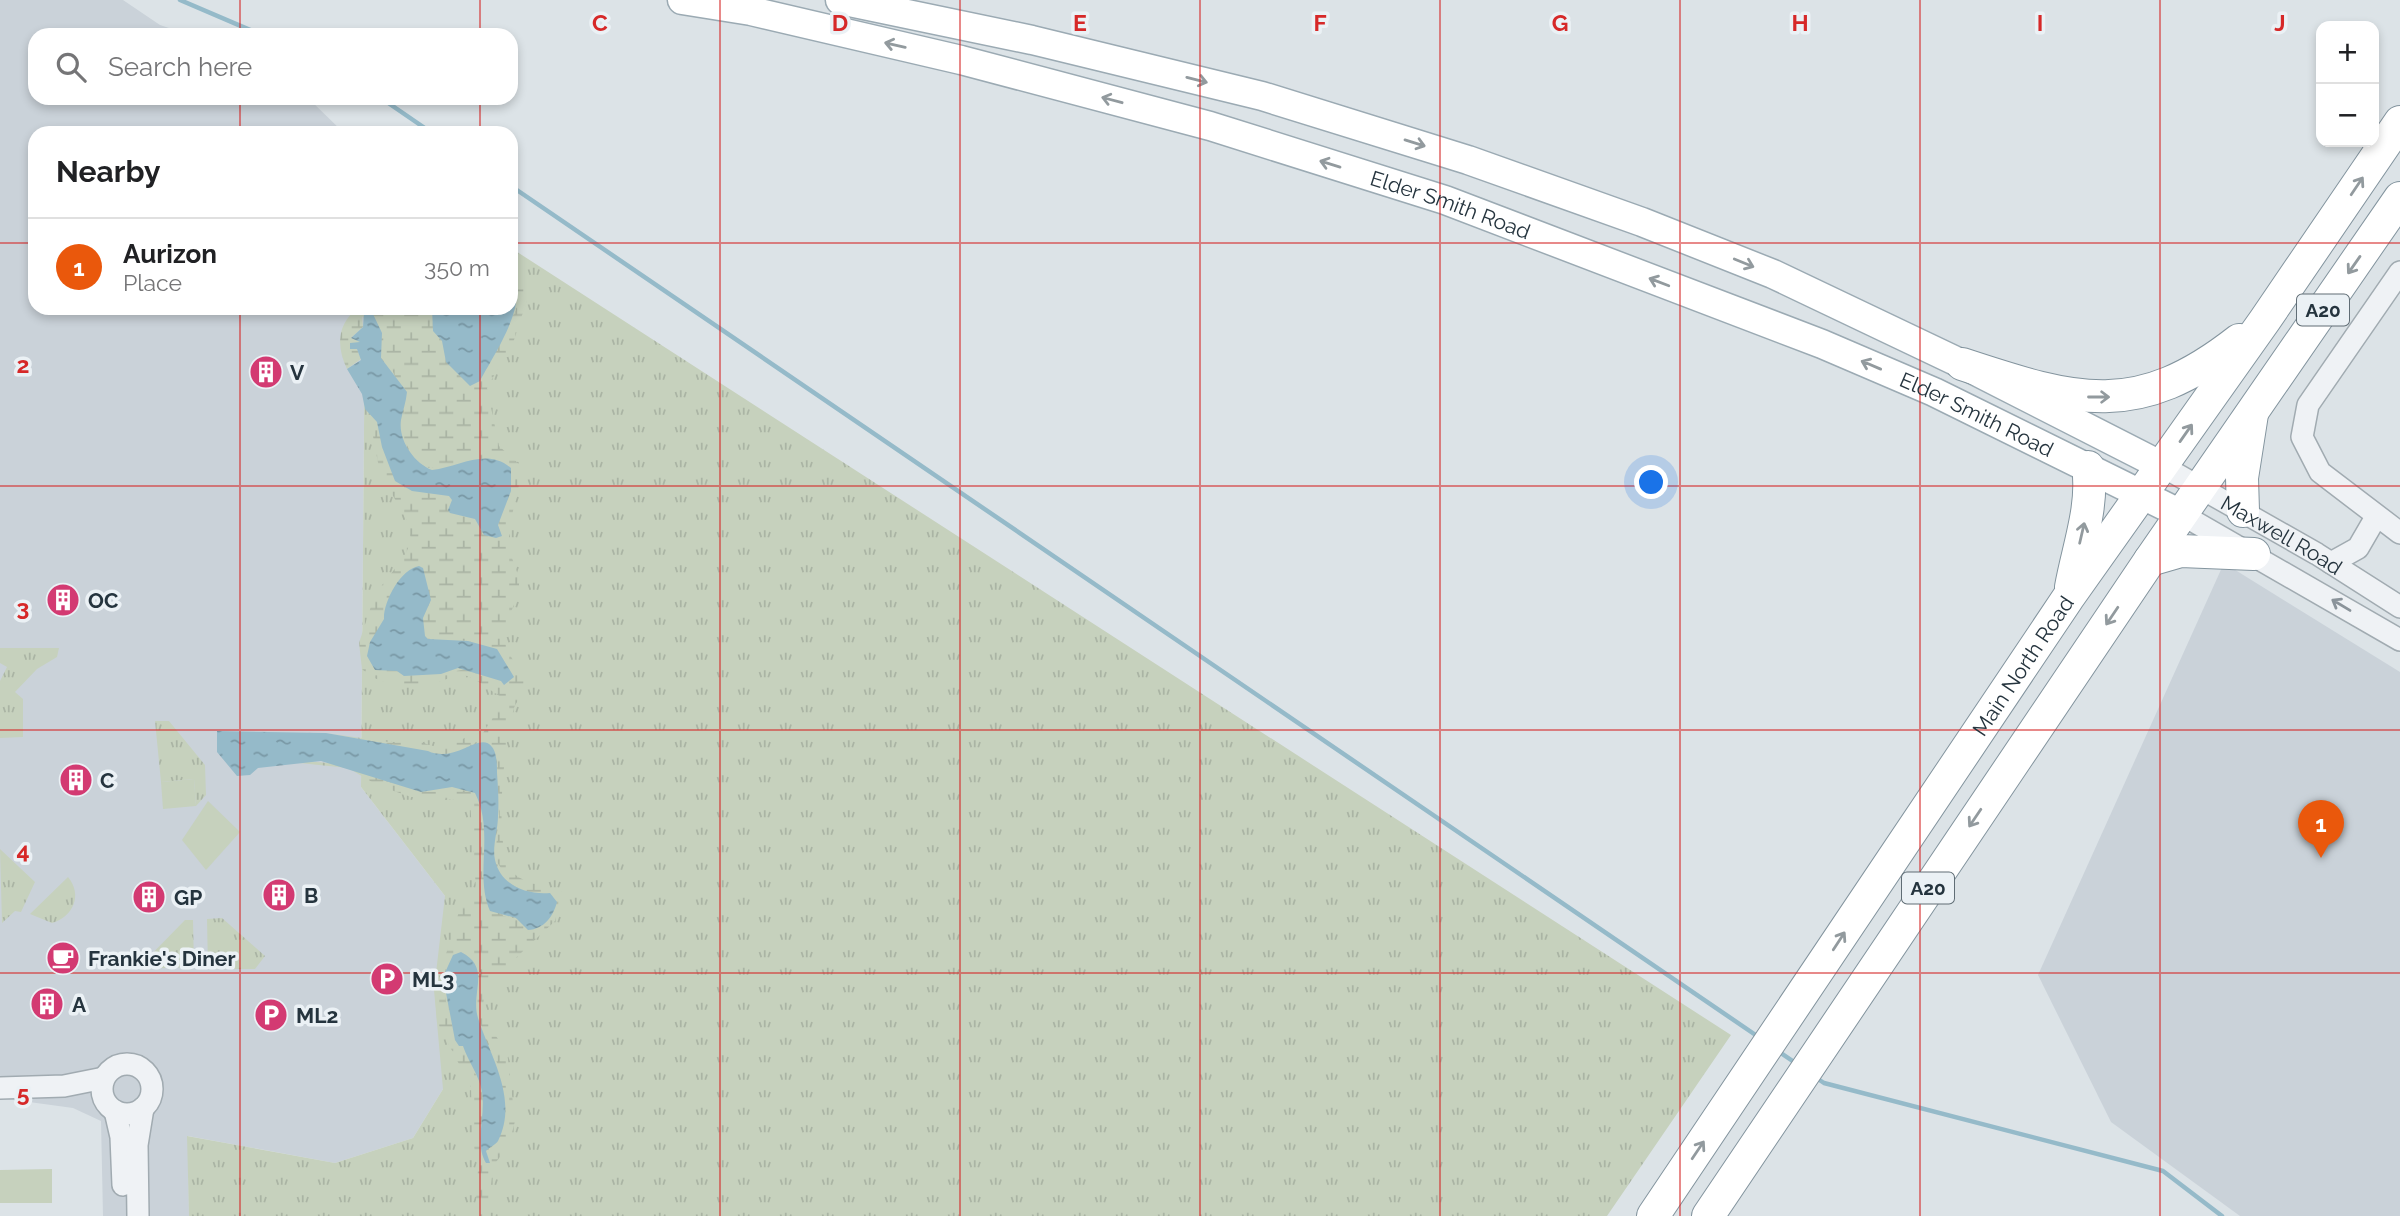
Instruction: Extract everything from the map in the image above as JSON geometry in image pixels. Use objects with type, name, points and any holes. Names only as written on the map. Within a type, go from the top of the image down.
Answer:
[{"type":"highway","name":"Main North Road","points":[[1657,1213],[2068,598],[2265,320],[2400,122]]},
{"type":"highway","name":"A20","points":[[1708,1216],[2200,486],[2400,198]]},
{"type":"highway","points":[[1962,364],[2031,387],[2078,397],[2136,395],[2173,383],[2205,367],[2265,320]]},
{"type":"highway","points":[[2243,510],[2242,478],[2252,412]]},
{"type":"highway","points":[[2068,598],[2088,508],[2088,467]]},
{"type":"highway","points":[[2150,560],[2181,551],[2254,554]]},
{"type":"main road","name":"Elder Smith Road","points":[[682,0],[751,11],[961,60],[1210,126],[1445,200],[1822,344],[1934,392],[2181,514]]},
{"type":"main road","name":"Elder Smith Road","points":[[840,0],[1012,36],[1262,96],[1468,160],[1642,222],[1773,274],[1962,364],[2162,466]]},
{"type":"main road","points":[[961,60],[994,48],[1012,36],[1032,68],[1048,83]]},
{"type":"street","points":[[2400,272],[2308,404],[2302,437],[2320,472],[2400,533]]},
{"type":"street","name":"Maxwell Road","points":[[2162,466],[2243,510],[2400,607]]},
{"type":"street","name":"Maxwell Road","points":[[2181,514],[2392,635]]},
{"type":"street","points":[[2331,563],[2358,548],[2376,517]]},
{"type":"street","points":[[2392,635],[2400,607]]},
{"type":"street","points":[[124,1216],[121,1137],[108,1096],[116,1066],[126,1063],[145,1070],[150,1077],[153,1091],[143,1108],[137,1145],[138,1216]]},
{"type":"street","points":[[0,1088],[64,1086],[108,1096],[128,1114],[143,1108]]},
{"type":"shaded area","points":[[0,0],[123,0],[160,25],[169,28],[28,28],[28,105],[315,105],[337,126],[28,126],[28,315],[365,315],[361,787],[445,896],[443,1089],[413,1138],[335,1163],[188,1136],[189,1216],[103,1216],[101,1121],[73,1108],[0,1098]]},
{"type":"shaded area","points":[[2224,563],[2400,672],[2400,1216],[2240,1216],[2111,1122],[2038,975]]},
{"type":"green space","points":[[518,253],[1731,1035],[1607,1216],[189,1216],[187,1136],[335,1163],[413,1138],[443,1089],[434,990],[445,896],[361,787],[365,315],[518,315]]},
{"type":"green space","points":[[518,282],[529,294],[514,340],[487,388],[499,446],[520,465],[521,471],[509,534],[509,549],[519,585],[506,626],[505,641],[525,683],[514,708],[507,746],[502,789],[502,832],[508,865],[517,876],[562,892],[555,921],[489,983],[486,993],[484,1015],[507,1051],[515,1121],[509,1145],[493,1166],[488,1216],[475,1216],[478,1170],[473,1141],[471,1087],[437,1022],[434,981],[451,942],[461,903],[476,889],[470,801],[411,797],[377,785],[348,768],[290,762],[342,765],[414,791],[461,790],[475,793],[487,830],[486,864],[503,916],[545,924],[549,917],[531,894],[512,885],[495,859],[499,816],[497,762],[493,747],[478,741],[454,753],[442,755],[326,733],[389,742],[420,742],[440,748],[471,734],[483,733],[505,699],[462,675],[441,681],[399,684],[379,680],[362,669],[359,643],[375,594],[405,556],[411,540],[408,522],[380,473],[369,415],[377,422],[412,491],[449,496],[452,500],[449,507],[457,515],[475,519],[480,530],[498,525],[511,491],[444,467],[426,468],[404,440],[402,424],[406,406],[392,369],[381,358],[382,342],[362,316],[363,327],[351,338],[362,342],[357,349],[361,359],[347,369],[340,344],[342,328],[350,315],[432,315],[433,330],[442,341],[446,362],[475,385],[513,315],[518,315]],"holes":[[[431,600],[423,630],[428,639],[468,641],[490,648],[502,681],[466,669],[441,674],[397,670],[367,656],[384,614]],[[451,962],[478,987],[477,1016],[501,1072],[504,1121],[497,1142],[486,1152],[490,1162],[482,1157],[479,1141],[484,1115],[482,1089],[463,1045],[455,1040],[446,1000],[444,979]]]},
{"type":"green space","points":[[0,648],[59,648],[57,657],[37,669],[15,692],[23,699],[23,737],[0,738],[0,681],[7,667],[0,663]]},
{"type":"green space","points":[[155,721],[169,721],[205,765],[206,795],[196,806],[194,779],[161,782]]},
{"type":"green space","points":[[194,779],[196,806],[163,809],[161,782]]},
{"type":"green space","points":[[208,801],[240,832],[206,870],[182,840]]},
{"type":"green space","points":[[0,849],[35,882],[21,912],[15,911],[2,923]]},
{"type":"green space","points":[[68,877],[75,891],[75,898],[65,916],[52,923],[30,914]]},
{"type":"green space","points":[[222,918],[265,956],[255,969],[208,969],[207,919]]},
{"type":"green space","points":[[185,920],[193,920],[194,967],[137,969]]},
{"type":"green space","points":[[52,1169],[52,1203],[0,1203],[0,1170]]},
{"type":"water","points":[[364,315],[373,315],[382,333],[381,358],[407,392],[401,420],[402,435],[419,462],[432,470],[473,460],[492,459],[511,468],[511,491],[498,525],[502,536],[496,538],[484,535],[475,519],[450,513],[448,510],[452,500],[449,496],[412,491],[395,481],[382,447],[377,422],[365,409],[362,394],[347,369],[361,360],[357,349],[350,349],[350,343],[360,342],[351,338],[363,327]]},
{"type":"water","points":[[432,315],[513,315],[480,381],[470,386],[446,362],[442,341],[433,331]]},
{"type":"water","points":[[419,566],[423,568],[431,600],[423,618],[425,636],[428,639],[468,641],[497,649],[514,677],[504,685],[501,681],[458,668],[441,674],[404,676],[397,671],[375,670],[367,656],[370,642],[384,619],[386,604],[405,573]]},
{"type":"water","points":[[217,731],[326,733],[438,754],[457,751],[481,742],[487,743],[494,750],[497,763],[498,821],[494,855],[498,869],[516,887],[550,893],[557,902],[553,913],[543,925],[528,930],[516,918],[490,911],[484,883],[484,823],[475,793],[452,787],[421,792],[321,761],[258,768],[250,775],[237,776],[217,752]]},
{"type":"water","points":[[461,952],[476,965],[478,1018],[504,1094],[504,1125],[498,1141],[486,1151],[490,1163],[486,1163],[481,1147],[481,1086],[463,1046],[459,1046],[455,1040],[443,977],[453,955]]},
{"type":"waterway","points":[[180,0],[246,28]]},
{"type":"waterway","points":[[391,105],[422,126]]},
{"type":"waterway","points":[[518,191],[1760,1038]]},
{"type":"waterway","points":[[1778,1051],[1797,1064]]},
{"type":"waterway","points":[[1815,1077],[1824,1083],[2163,1171],[2222,1216]]},
{"type":"place","name":"V","points":[[266,372]]},
{"type":"place","name":"OC","points":[[63,600]]},
{"type":"place","name":"C","points":[[76,780]]},
{"type":"place","name":"Aurizon","points":[[2321,858]]},
{"type":"place","name":"B","points":[[279,895]]},
{"type":"place","name":"GP","points":[[149,897]]},
{"type":"place","name":"Frankie's Diner","points":[[63,958]]},
{"type":"place","name":"ML3","points":[[387,979]]},
{"type":"place","name":"A","points":[[47,1004]]},
{"type":"place","name":"ML2","points":[[271,1015]]}]
